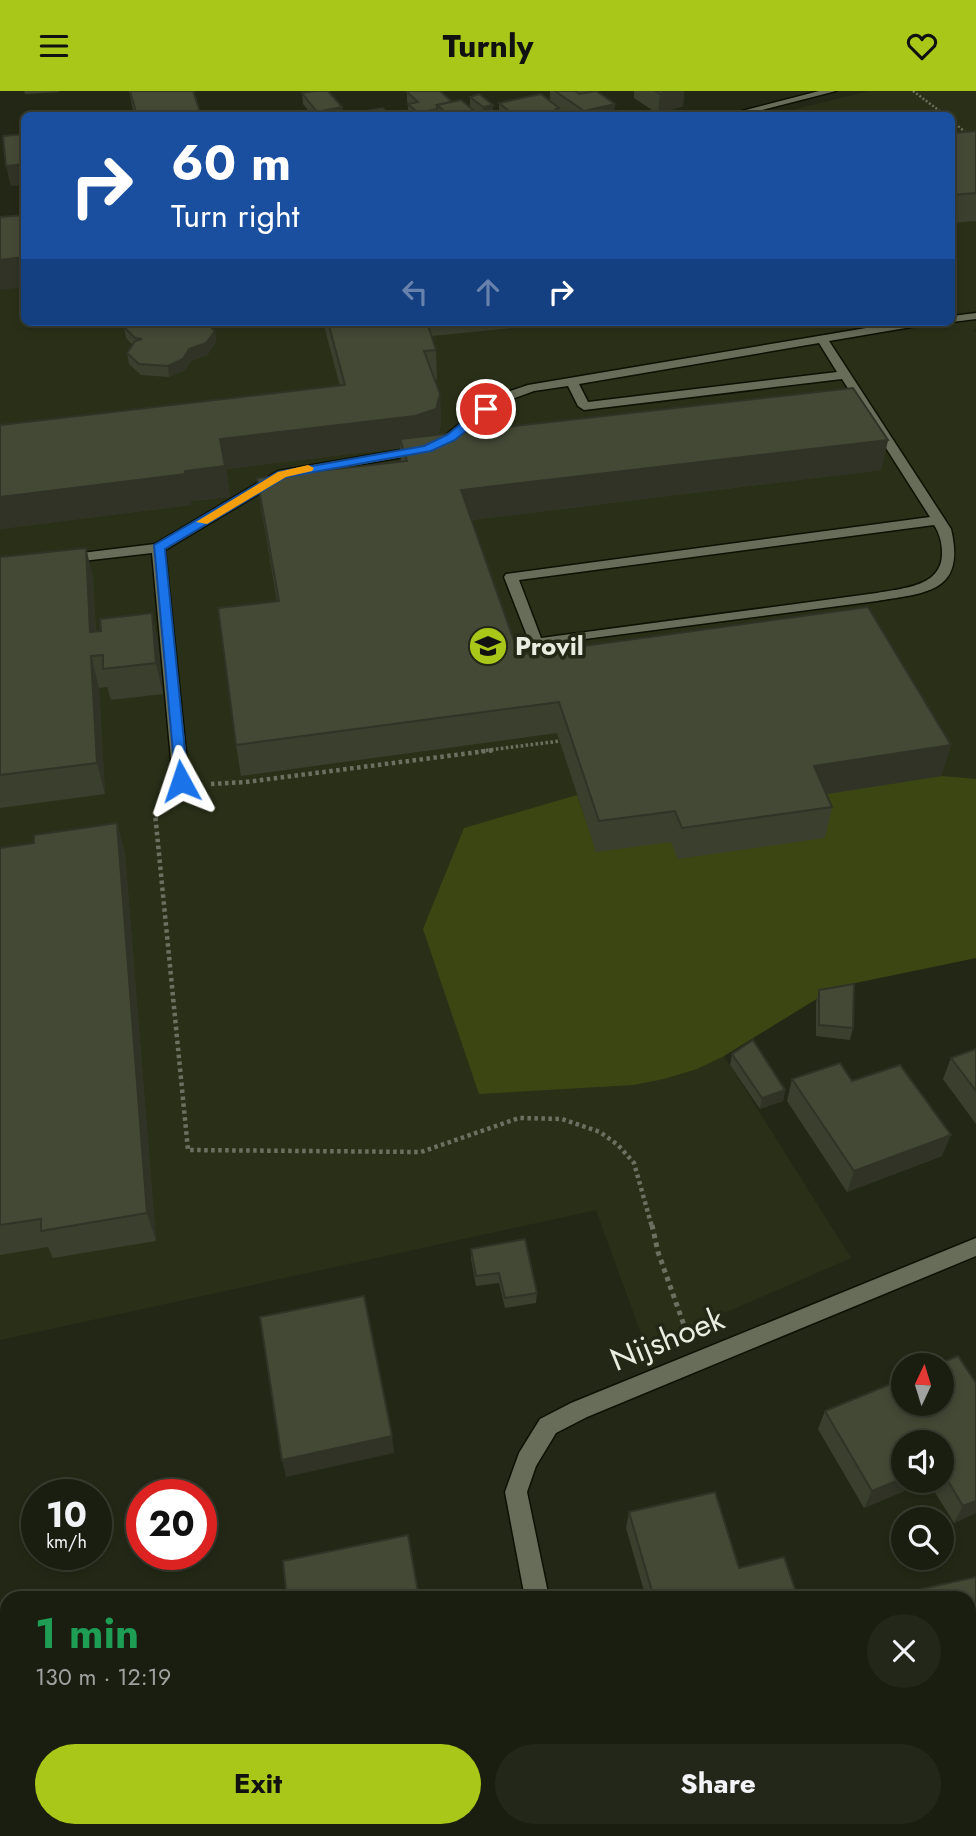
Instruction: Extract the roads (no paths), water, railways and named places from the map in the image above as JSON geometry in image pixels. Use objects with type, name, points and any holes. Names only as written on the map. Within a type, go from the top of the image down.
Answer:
[{"type":"street","points":[[744,112],[831,91]]},
{"type":"street","points":[[955,319],[976,316]]},
{"type":"street","points":[[53,561],[158,548],[282,474],[427,449],[451,437],[496,400],[532,388],[899,326]]},
{"type":"street","points":[[822,339],[938,520],[950,547],[948,569],[931,585],[914,590],[536,643],[511,577],[938,520]]},
{"type":"street","points":[[572,381],[584,406],[845,375]]},
{"type":"street","points":[[158,548],[181,781]]},
{"type":"street","name":"Nijshoek","points":[[536,1591],[516,1492],[527,1461],[548,1426],[579,1410],[974,1252]]},
{"type":"place","name":"Provil","points":[[488,646]]}]
